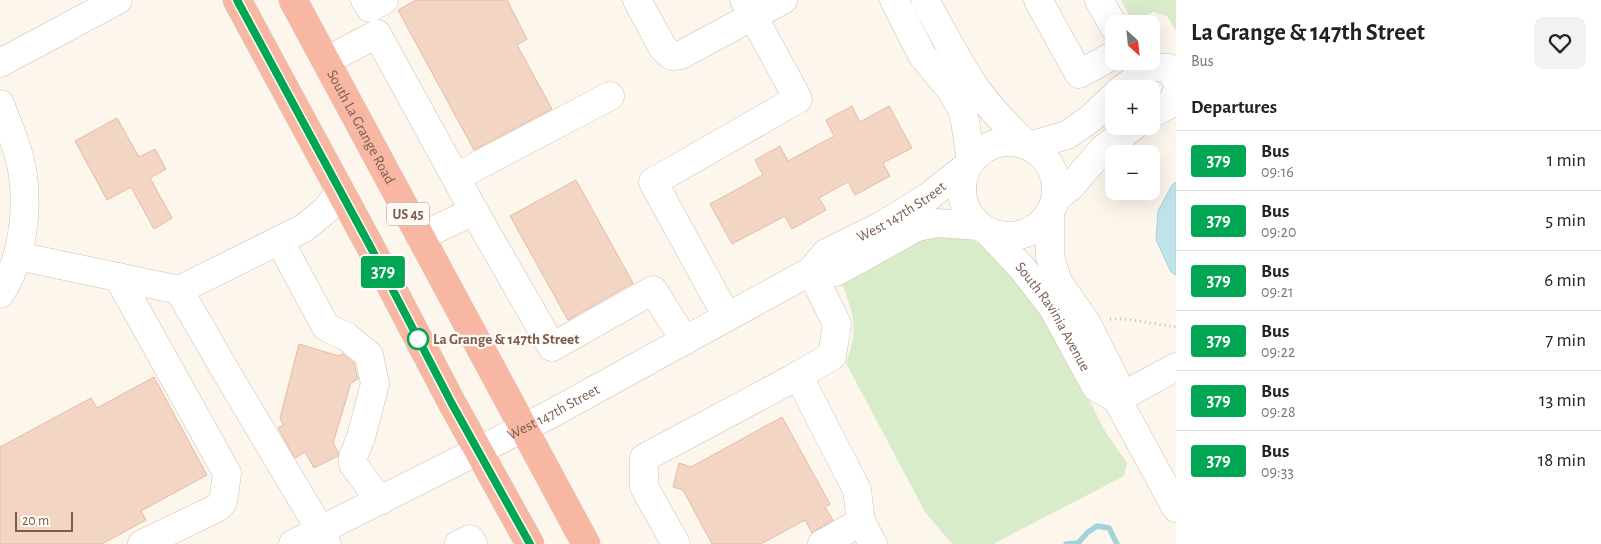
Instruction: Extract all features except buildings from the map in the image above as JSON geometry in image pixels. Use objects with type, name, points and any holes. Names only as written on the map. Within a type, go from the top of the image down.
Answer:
[{"type":"highway","points":[[237,0],[340,190],[452,404],[530,544]]},
{"type":"highway","name":"South La Grange Road","points":[[293,0],[586,544]]},
{"type":"street","points":[[0,63],[118,0]]},
{"type":"street","points":[[365,0],[370,8],[384,0]]},
{"type":"street","points":[[637,0],[663,48],[672,56],[681,55],[749,8],[783,0]]},
{"type":"street","points":[[894,0],[922,55],[951,90],[962,109],[966,121],[969,164]]},
{"type":"street","points":[[925,0],[954,55],[975,88],[1027,145],[1040,153],[1050,166],[1056,181],[1053,205]]},
{"type":"street","points":[[1038,0],[1079,74],[1105,59]]},
{"type":"street","points":[[1099,0],[1107,15]]},
{"type":"street","points":[[727,317],[653,182],[798,99],[749,8]]},
{"type":"street","points":[[326,61],[377,34],[474,211],[552,347],[653,290],[685,341]]},
{"type":"street","points":[[1160,67],[1169,68],[1176,80]]},
{"type":"street","points":[[1130,80],[1139,70]]},
{"type":"street","points":[[1160,109],[1172,103],[1176,94]]},
{"type":"street","points":[[456,177],[610,96]]},
{"type":"street","points":[[0,104],[15,144],[25,196],[24,222],[18,256],[0,294]]},
{"type":"street","points":[[1105,105],[1090,119],[1067,135],[1027,145],[1012,142],[997,143],[984,149],[969,164],[962,179],[963,204],[969,216],[983,229],[1002,236],[1028,233],[1040,225],[1053,205],[1103,149],[1122,135]]},
{"type":"street","name":"West 147th Street","points":[[293,544],[324,538],[380,501],[523,428],[811,271],[826,253],[883,225],[928,198],[969,164]]},
{"type":"street","points":[[18,256],[180,290],[304,228],[326,210],[340,190]]},
{"type":"street","name":"South Ravinia Avenue","points":[[1053,205],[1050,257],[1058,282],[1086,322],[1115,379],[1117,399],[1176,508]]},
{"type":"street","points":[[420,237],[474,211]]},
{"type":"street","name":"West 147th Street","points":[[811,271],[836,272],[917,227],[937,223],[983,229]]},
{"type":"street","name":"South Ravinia Avenue","points":[[983,229],[1022,268],[1053,308],[1096,387],[1117,399]]},
{"type":"street","points":[[279,240],[326,326],[347,337],[369,355],[376,384],[361,437],[353,457],[353,464],[380,501]]},
{"type":"street","points":[[676,544],[644,487],[644,458],[832,356],[837,324],[811,271]]},
{"type":"street","points":[[118,277],[227,472],[223,502],[217,508],[142,544]]},
{"type":"street","points":[[180,290],[324,538]]},
{"type":"street","points":[[1117,399],[1176,368]]},
{"type":"street","points":[[798,375],[857,490],[867,533],[822,544]]},
{"type":"street","points":[[459,544],[470,539],[473,544]]},
{"type":"path","points":[[1109,319],[1125,319],[1176,327]]},
{"type":"green space","points":[[1121,0],[1176,0],[1176,31],[1167,16],[1153,12],[1147,15],[1129,15]]},
{"type":"green space","points":[[951,235],[970,239],[994,251],[1042,307],[1105,431],[1127,463],[1124,476],[993,544],[952,544],[925,512],[846,363],[854,331],[852,313],[841,281],[925,239]]},
{"type":"water","points":[[1176,182],[1176,275],[1171,272],[1156,240],[1158,211],[1172,185]]},
{"type":"waterway","points":[[1066,544],[1078,543],[1088,532],[1097,526],[1109,528],[1117,544]]},
{"type":"bus line","name":"379","points":[[237,0],[370,246],[452,404],[530,544]]},
{"type":"place","name":"La Grange & 147th Street","points":[[418,339]]}]
